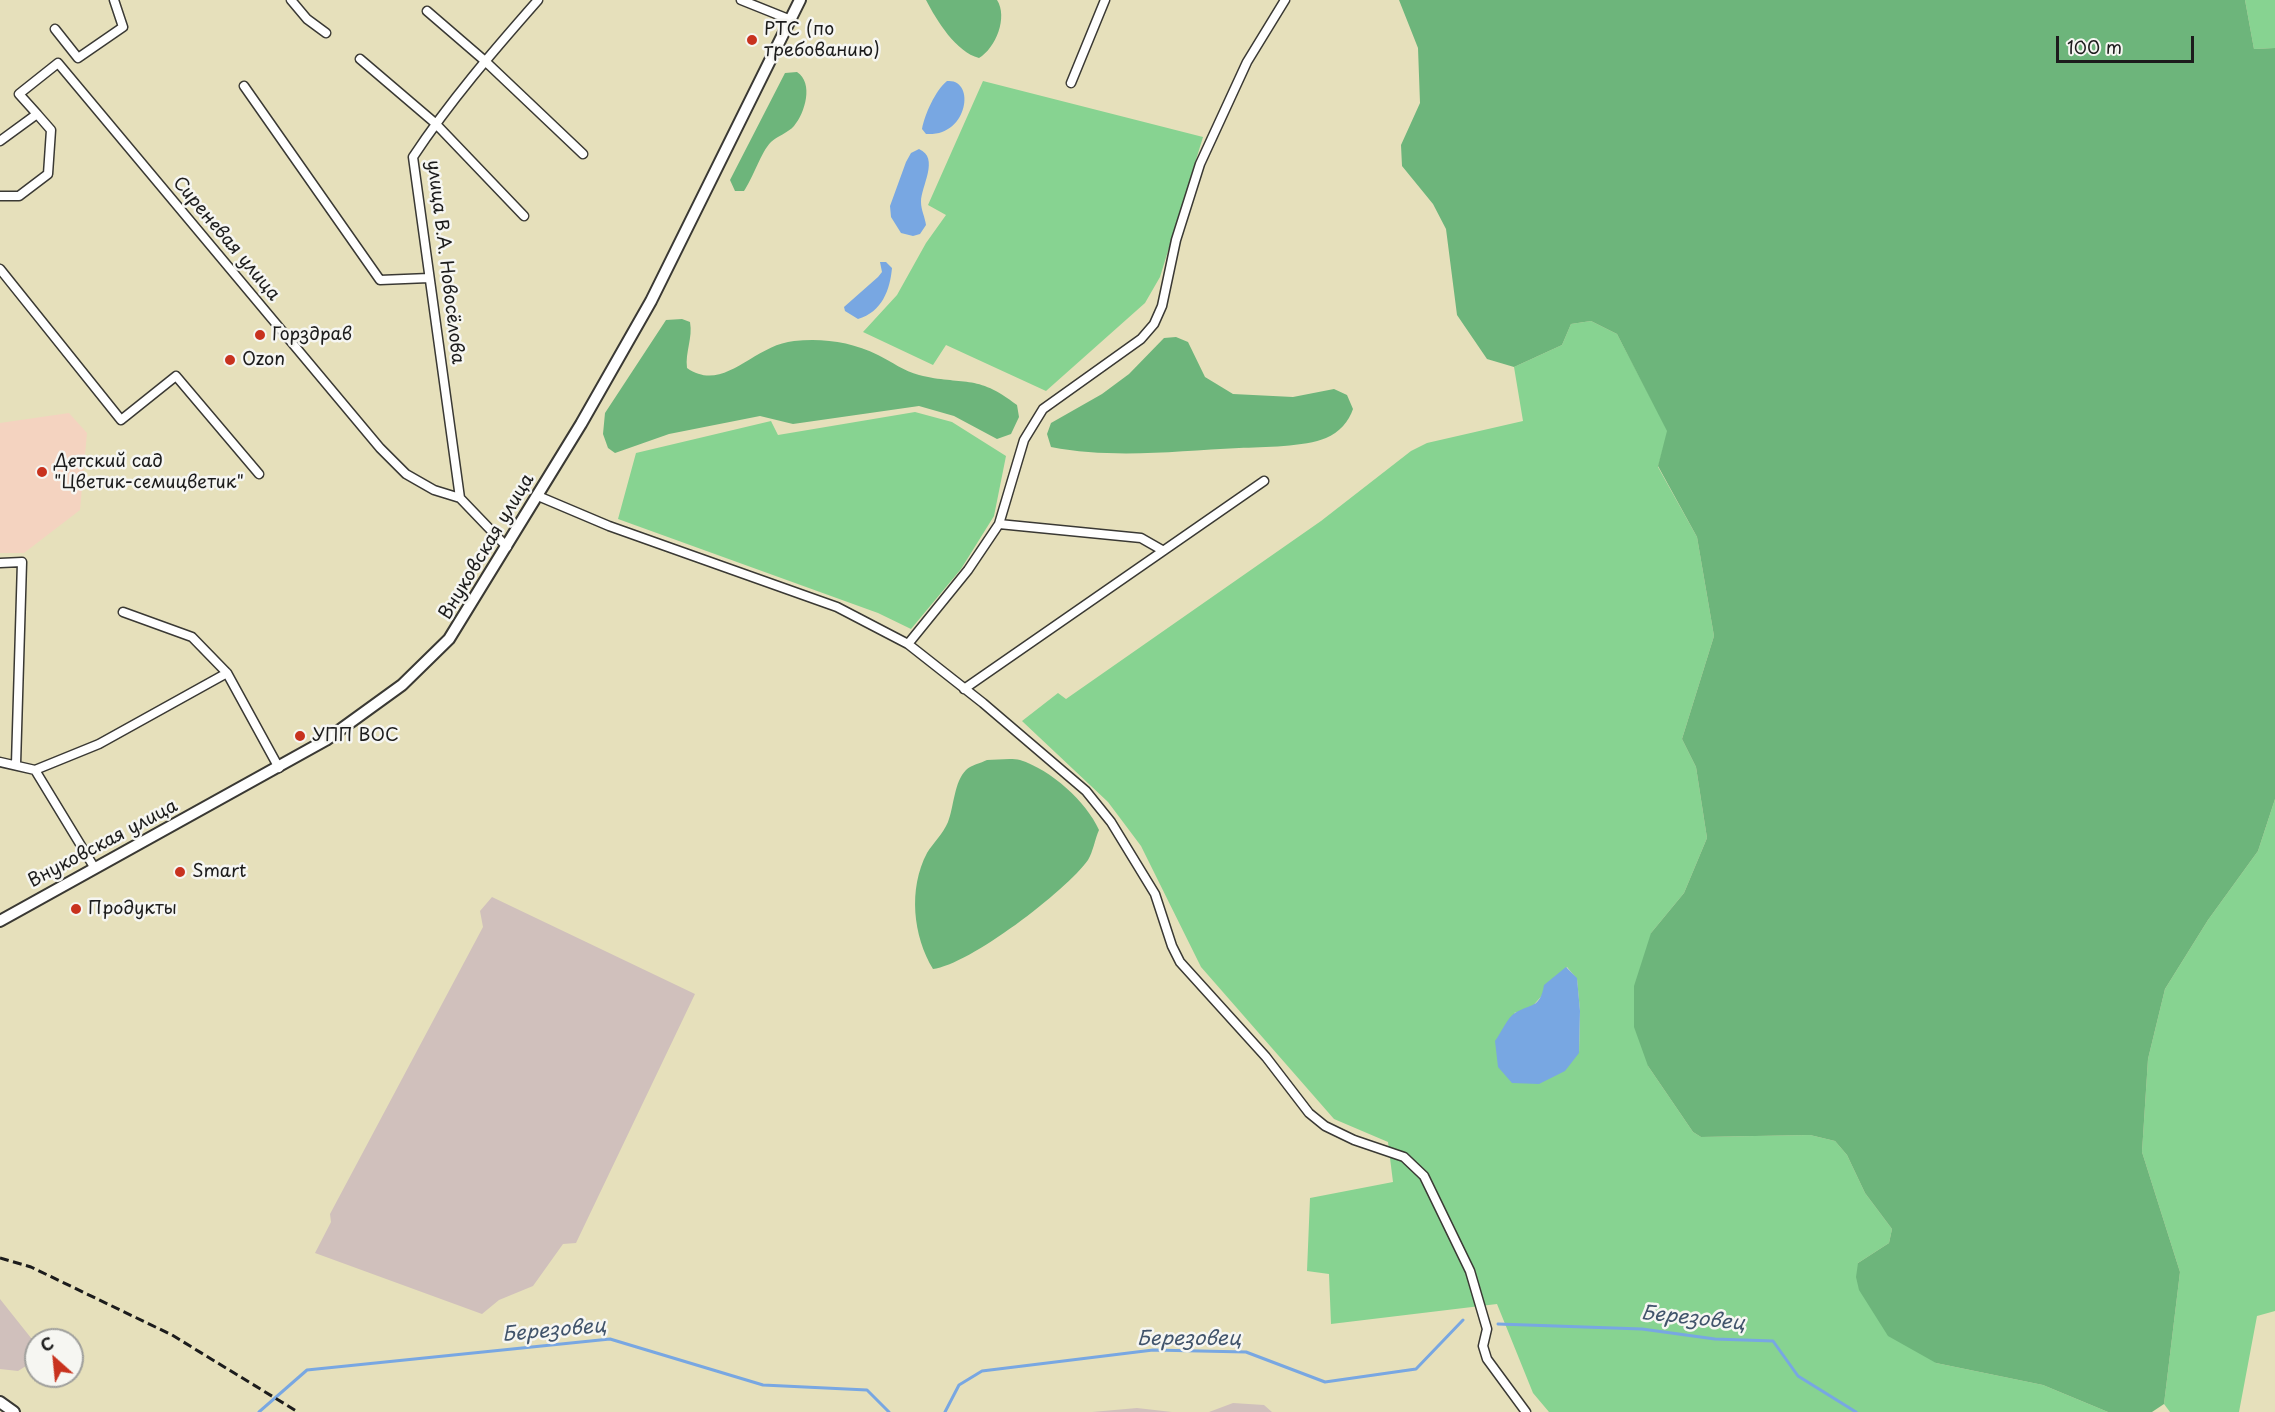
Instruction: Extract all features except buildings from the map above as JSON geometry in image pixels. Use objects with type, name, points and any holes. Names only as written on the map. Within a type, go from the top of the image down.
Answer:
[{"type":"main road","name":"Внуковская улица","points":[[0,921],[94,867],[279,768],[363,715],[430,659],[462,622],[651,301],[800,0]]},
{"type":"main road","points":[[0,1402],[14,1412]]},
{"type":"street","points":[[55,29],[78,58],[123,27],[114,0]]},
{"type":"street","points":[[291,0],[307,19],[326,33]]},
{"type":"street","name":"улица В.А. Новосёлова","points":[[460,498],[413,157],[435,123],[538,0]]},
{"type":"street","points":[[741,0],[791,20]]},
{"type":"street","points":[[1071,83],[1105,0]]},
{"type":"street","points":[[908,644],[968,570],[999,524],[1024,440],[1044,409],[1141,339],[1154,324],[1162,306],[1176,240],[1200,164],[1247,62],[1285,0]]},
{"type":"street","points":[[428,11],[485,61],[583,154]]},
{"type":"street","points":[[360,59],[435,123],[524,216]]},
{"type":"street","name":"Сиреневая улица","points":[[37,114],[19,94],[58,63],[380,448],[406,474],[434,490],[460,498],[507,547]]},
{"type":"street","points":[[244,86],[380,280],[429,278]]},
{"type":"street","points":[[0,141],[37,114],[51,130],[48,174],[19,196],[0,196]]},
{"type":"street","points":[[0,269],[121,420],[176,376],[259,474]]},
{"type":"street","points":[[964,689],[1264,481]]},
{"type":"street","points":[[538,496],[609,526],[837,607],[908,644],[1086,790],[1111,822],[1155,894],[1172,946],[1180,962],[1266,1057],[1309,1113],[1325,1126],[1354,1140],[1404,1157],[1424,1176],[1470,1271],[1487,1329],[1483,1346],[1487,1359],[1526,1412]]},
{"type":"street","points":[[999,524],[1141,538],[1162,550]]},
{"type":"street","points":[[0,563],[22,562],[16,764]]},
{"type":"street","points":[[123,612],[192,637],[227,673],[279,768]]},
{"type":"street","points":[[0,762],[35,770],[99,744],[227,673]]},
{"type":"street","points":[[35,770],[94,867]]},
{"type":"shaded area","name":"Детский сад \"Цветик-семицветик\"","points":[[69,413],[87,433],[80,510],[24,553],[0,553],[0,423]]},
{"type":"shaded area","points":[[492,897],[695,994],[576,1243],[563,1244],[533,1286],[499,1300],[482,1314],[315,1253],[331,1222],[330,1214],[483,927],[480,911]]},
{"type":"shaded area","points":[[0,1299],[24,1329],[24,1367],[18,1371],[0,1369]]},
{"type":"shaded area","points":[[1233,1403],[1264,1405],[1272,1412],[1209,1412]]},
{"type":"shaded area","points":[[1137,1408],[1172,1412],[1092,1412]]},
{"type":"green space","points":[[926,0],[997,0],[1001,23],[991,47],[979,58],[971,55],[955,43]]},
{"type":"green space","points":[[1399,0],[2245,0],[2254,49],[2275,48],[2275,799],[2258,851],[2208,920],[2165,989],[2148,1059],[2142,1152],[2180,1272],[2164,1404],[2152,1412],[2108,1412],[2043,1385],[1936,1363],[1888,1336],[1859,1290],[1856,1277],[1858,1263],[1889,1243],[1892,1229],[1865,1193],[1847,1155],[1835,1141],[1810,1135],[1701,1137],[1693,1132],[1648,1066],[1634,1027],[1634,986],[1651,933],[1684,893],[1707,838],[1696,767],[1682,739],[1714,636],[1697,537],[1658,466],[1667,431],[1617,334],[1591,321],[1571,324],[1562,345],[1514,367],[1487,359],[1457,315],[1446,229],[1433,204],[1402,166],[1401,145],[1420,103],[1418,48]]},
{"type":"green space","points":[[2245,0],[2275,0],[2275,48],[2254,49]]},
{"type":"green space","points":[[797,72],[805,83],[806,90],[802,114],[792,128],[767,146],[744,191],[735,191],[730,180],[785,73]]},
{"type":"green space","points":[[983,81],[1203,137],[1160,277],[1145,303],[1046,391],[946,345],[933,365],[863,332],[897,295],[926,243],[946,215],[928,205]]},
{"type":"green space","points":[[682,319],[690,322],[691,328],[687,368],[701,374],[714,375],[726,372],[779,344],[805,340],[837,342],[878,355],[919,375],[969,382],[991,388],[1017,405],[1019,417],[1011,434],[997,439],[954,416],[919,406],[793,424],[760,416],[669,434],[615,453],[608,448],[603,434],[605,413],[666,320]]},
{"type":"green space","points":[[1591,321],[1617,334],[1668,431],[1658,467],[1697,537],[1714,636],[1682,739],[1696,767],[1707,838],[1684,893],[1651,933],[1648,1066],[1693,1132],[1701,1137],[1810,1135],[1835,1141],[1847,1155],[1865,1193],[1892,1229],[1889,1243],[1858,1263],[1936,1363],[2043,1385],[2108,1412],[1549,1412],[1533,1393],[1497,1304],[1331,1324],[1329,1274],[1307,1271],[1310,1198],[1393,1182],[1388,1142],[1334,1119],[1201,967],[1141,846],[1108,802],[1022,721],[1058,693],[1066,699],[1321,521],[1411,451],[1427,443],[1523,421],[1514,367],[1562,345],[1571,324]],"holes":[[[1567,967],[1577,979],[1580,1011],[1579,1053],[1514,1013],[1531,1008]]]},
{"type":"green space","points":[[1176,337],[1188,342],[1205,377],[1233,394],[1293,397],[1334,389],[1347,395],[1353,409],[1343,426],[1331,436],[1296,445],[1121,453],[1074,451],[1051,447],[1047,434],[1051,423],[1102,394],[1129,374],[1164,338]]},
{"type":"green space","points":[[915,412],[952,422],[1006,456],[994,516],[961,569],[911,629],[878,613],[618,519],[636,453],[771,421],[778,435]]},
{"type":"green space","points":[[987,760],[1020,760],[1044,771],[1086,808],[1099,830],[1088,860],[1060,890],[992,941],[969,955],[933,969],[926,956],[917,927],[915,897],[917,882],[927,853],[948,822],[962,775],[971,767]]},
{"type":"green space","points":[[2275,799],[2275,1311],[2257,1316],[2239,1412],[2170,1412],[2164,1404],[2180,1272],[2142,1152],[2148,1059],[2165,989],[2208,920],[2258,851]]},
{"type":"water","points":[[947,81],[956,83],[962,88],[964,108],[951,127],[940,132],[926,134],[922,129],[928,110],[938,91]]},
{"type":"water","points":[[919,149],[925,153],[929,166],[921,202],[926,225],[920,234],[913,236],[901,233],[891,217],[890,206],[906,162],[911,153]]},
{"type":"water","points":[[880,262],[886,262],[892,268],[887,292],[879,306],[858,319],[845,311],[844,307],[882,272]]},
{"type":"water","points":[[1566,967],[1577,978],[1580,1011],[1579,1053],[1565,1071],[1539,1084],[1512,1083],[1498,1067],[1495,1041],[1512,1015],[1537,1002],[1544,985]]},
{"type":"waterway","name":"Березовец","points":[[945,1412],[959,1385],[982,1371],[1153,1350],[1246,1352],[1325,1382],[1416,1369],[1463,1320]]},
{"type":"waterway","name":"Березовец","points":[[1498,1324],[1642,1329],[1715,1339],[1773,1341],[1798,1376],[1856,1412]]},
{"type":"waterway","name":"Березовец","points":[[259,1412],[307,1370],[610,1339],[763,1385],[867,1390],[889,1412]]},
{"type":"railway","points":[[0,1258],[31,1267],[172,1335],[298,1412]]},
{"type":"place","name":"РТС (по требованию)","points":[[752,40]]},
{"type":"place","name":"Горздрав","points":[[260,335]]},
{"type":"place","name":"Ozon","points":[[230,360]]},
{"type":"place","name":"Детский сад \"Цветик-семицветик\"","points":[[42,472]]},
{"type":"place","name":"УПП ВОС","points":[[300,736]]},
{"type":"place","name":"Smart","points":[[180,872]]},
{"type":"place","name":"Продукты","points":[[76,909]]}]
